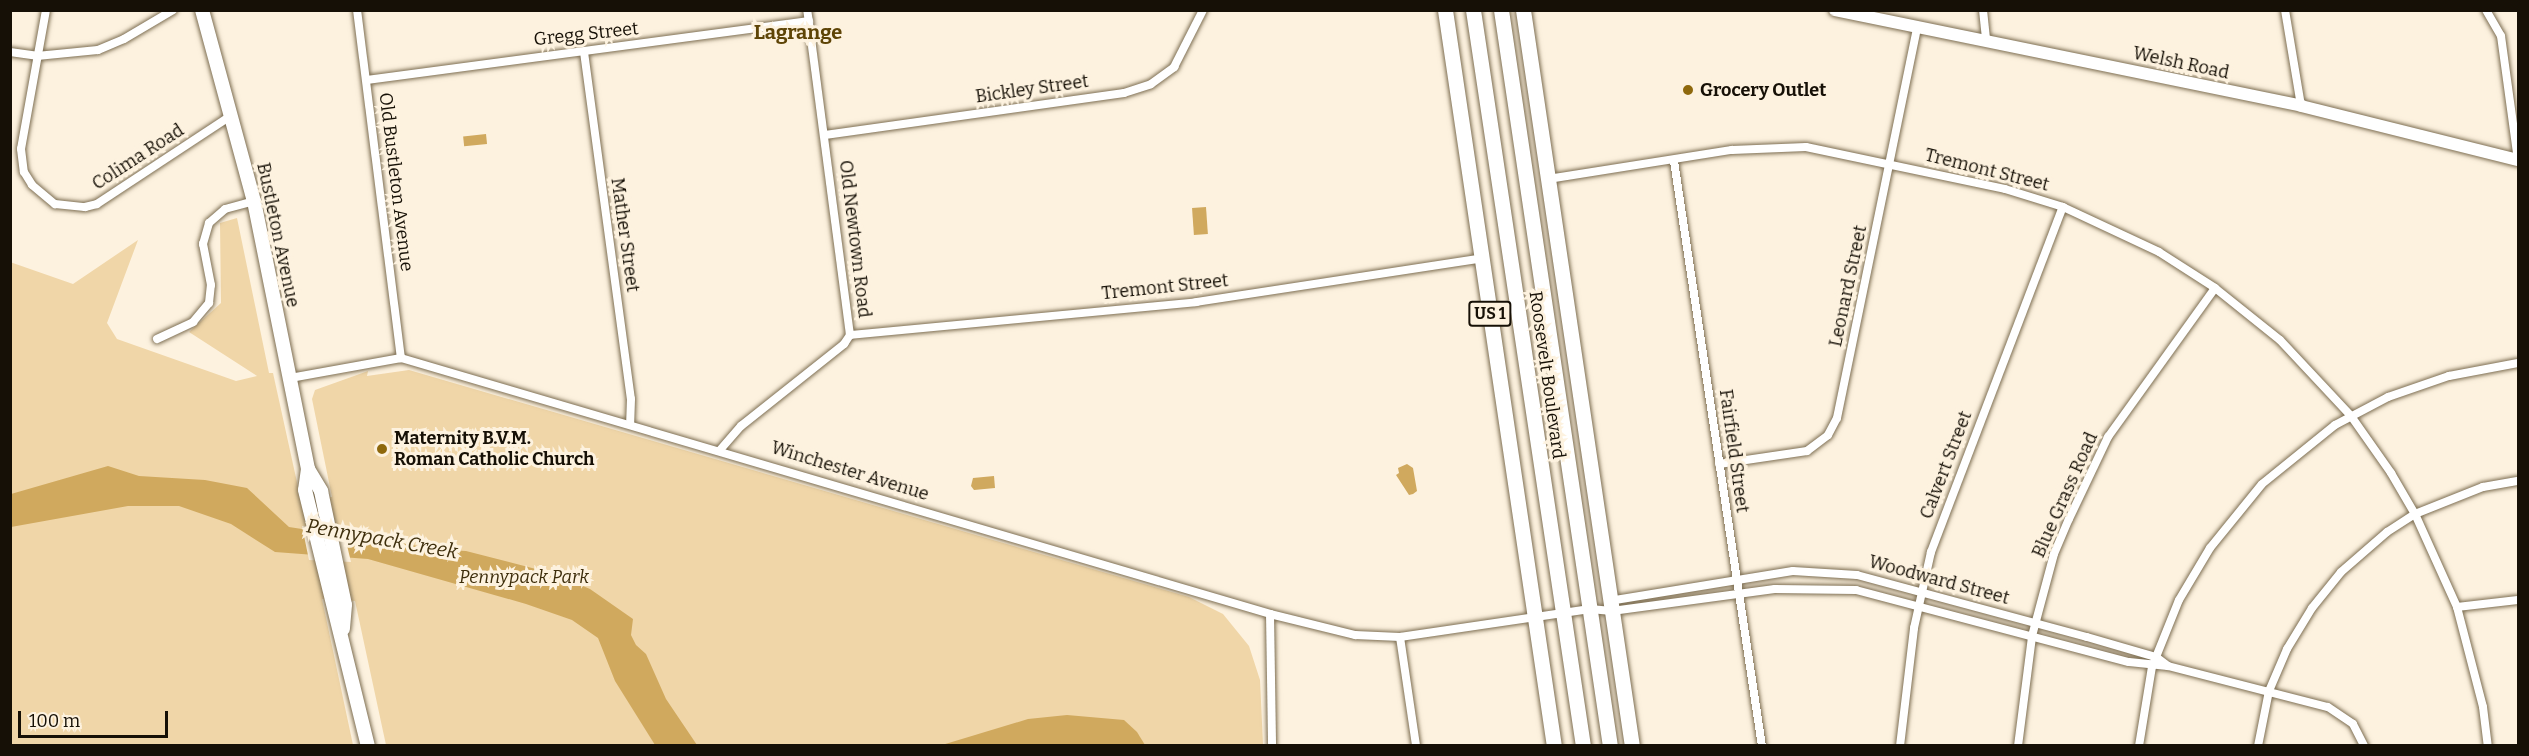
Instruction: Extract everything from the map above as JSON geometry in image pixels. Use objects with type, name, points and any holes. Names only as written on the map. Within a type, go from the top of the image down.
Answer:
[{"type":"highway","name":"US 1","points":[[1445,10],[1554,746]]},
{"type":"highway","name":"Roosevelt Boulevard","points":[[1473,10],[1583,746]]},
{"type":"highway","name":"Roosevelt Boulevard","points":[[1501,10],[1610,746]]},
{"type":"highway","name":"Roosevelt Boulevard","points":[[1523,10],[1632,746]]},
{"type":"main road","name":"Bustleton Avenue","points":[[202,10],[254,201],[308,469],[305,490],[330,604],[342,630],[368,746]]},
{"type":"main road","name":"Bustleton Avenue","points":[[308,469],[321,491],[345,605],[342,630]]},
{"type":"street","points":[[37,56],[46,10]]},
{"type":"street","points":[[10,52],[37,56],[98,50],[124,39],[173,10]]},
{"type":"street","name":"Old Bustleton Avenue","points":[[357,10],[401,358]]},
{"type":"street","name":"Old Newtown Road","points":[[720,450],[741,426],[844,344],[850,335],[807,10]]},
{"type":"street","name":"Bickley Street","points":[[825,135],[1124,93],[1151,84],[1174,67],[1203,10]]},
{"type":"street","name":"Welsh Road","points":[[1835,10],[2301,106],[2518,160]]},
{"type":"street","points":[[1983,10],[1986,40]]},
{"type":"street","points":[[2285,10],[2301,106]]},
{"type":"street","points":[[2486,10],[2501,36],[2518,160]]},
{"type":"street","name":"Gregg Street","points":[[367,80],[809,21]]},
{"type":"street","name":"Leonard Street","points":[[1719,464],[1796,455],[1818,445],[1828,435],[1837,418],[1917,28]]},
{"type":"street","name":"Mather Street","points":[[584,52],[631,399],[630,423]]},
{"type":"street","name":"Colima Road","points":[[37,56],[21,150],[24,172],[32,185],[55,204],[85,207],[97,204],[232,115]]},
{"type":"street","name":"Tremont Street","points":[[1548,179],[1674,161],[1731,150],[1806,147],[2006,189],[2063,207],[2158,252],[2215,288],[2280,340],[2351,416],[2415,514],[2457,607],[2483,707],[2488,746]]},
{"type":"street","name":"Fairfield Street","points":[[1674,161],[1762,746]]},
{"type":"street","points":[[157,339],[193,322],[209,303],[211,285],[203,244],[209,223],[225,208],[254,201]]},
{"type":"street","name":"Calvert Street","points":[[1900,746],[1906,674],[1918,606],[1939,529],[2063,207]]},
{"type":"street","name":"Tremont Street","points":[[850,335],[1196,302],[1482,258]]},
{"type":"street","name":"Blue Grass Road","points":[[2018,746],[2032,636],[2054,554],[2108,437],[2215,288]]},
{"type":"street","name":"Winchester Avenue","points":[[290,378],[401,358],[630,423],[1270,614]]},
{"type":"street","points":[[2139,746],[2152,667],[2191,579],[2233,517],[2285,463],[2351,416],[2417,385],[2518,363]]},
{"type":"street","points":[[2258,746],[2269,691],[2299,627],[2325,590],[2373,543],[2415,514],[2483,487],[2518,481]]},
{"type":"street","name":"Woodward Street","points":[[1611,606],[1793,571],[1826,572],[1881,579],[2156,657],[2168,666]]},
{"type":"street","name":"Woodward Street","points":[[1270,614],[1355,635],[1400,637],[1611,606],[1738,592],[1830,588],[1856,590],[2152,667],[2168,666],[2269,691],[2344,716],[2359,733],[2364,746]]},
{"type":"street","points":[[2457,607],[2518,600]]},
{"type":"street","points":[[1270,614],[1272,746]]},
{"type":"street","points":[[1400,637],[1416,746]]},
{"type":"green space","name":"Pennypack Park","points":[[237,218],[269,373],[273,373],[300,496],[332,497],[312,399],[315,390],[368,371],[367,376],[409,370],[1189,597],[1223,614],[1249,646],[1260,680],[1263,745],[386,745],[355,601],[322,599],[353,745],[11,745],[10,262],[73,284],[138,240],[107,323],[117,339],[236,381],[257,376],[189,332],[221,303],[220,223]]},
{"type":"water","points":[[486,134],[487,144],[464,146],[463,136]]},
{"type":"water","points":[[1206,207],[1208,234],[1194,235],[1192,208]]},
{"type":"water","points":[[1407,464],[1413,468],[1417,491],[1409,495],[1396,475],[1399,473],[1398,468]]},
{"type":"water","name":"Pennypack Creek","points":[[108,466],[139,476],[205,480],[247,488],[289,527],[347,536],[367,533],[428,549],[466,551],[555,574],[590,589],[633,619],[631,635],[636,645],[646,654],[666,699],[697,745],[655,745],[615,681],[598,638],[572,620],[526,604],[368,559],[275,552],[231,524],[179,506],[128,506],[11,527],[11,494]]},
{"type":"water","points":[[994,476],[995,488],[974,490],[971,486],[973,478]]},
{"type":"water","points":[[1067,715],[1124,720],[1137,732],[1145,745],[942,745],[1028,719]]},
{"type":"pier","points":[[302,526],[344,533],[351,562],[309,560]]},
{"type":"place","name":"Grocery Outlet","points":[[1688,90]]},
{"type":"place","name":"Maternity B.V.M. Roman Catholic Church","points":[[382,449]]},
{"type":"district","name":"Lagrange","points":[[798,32]]}]
